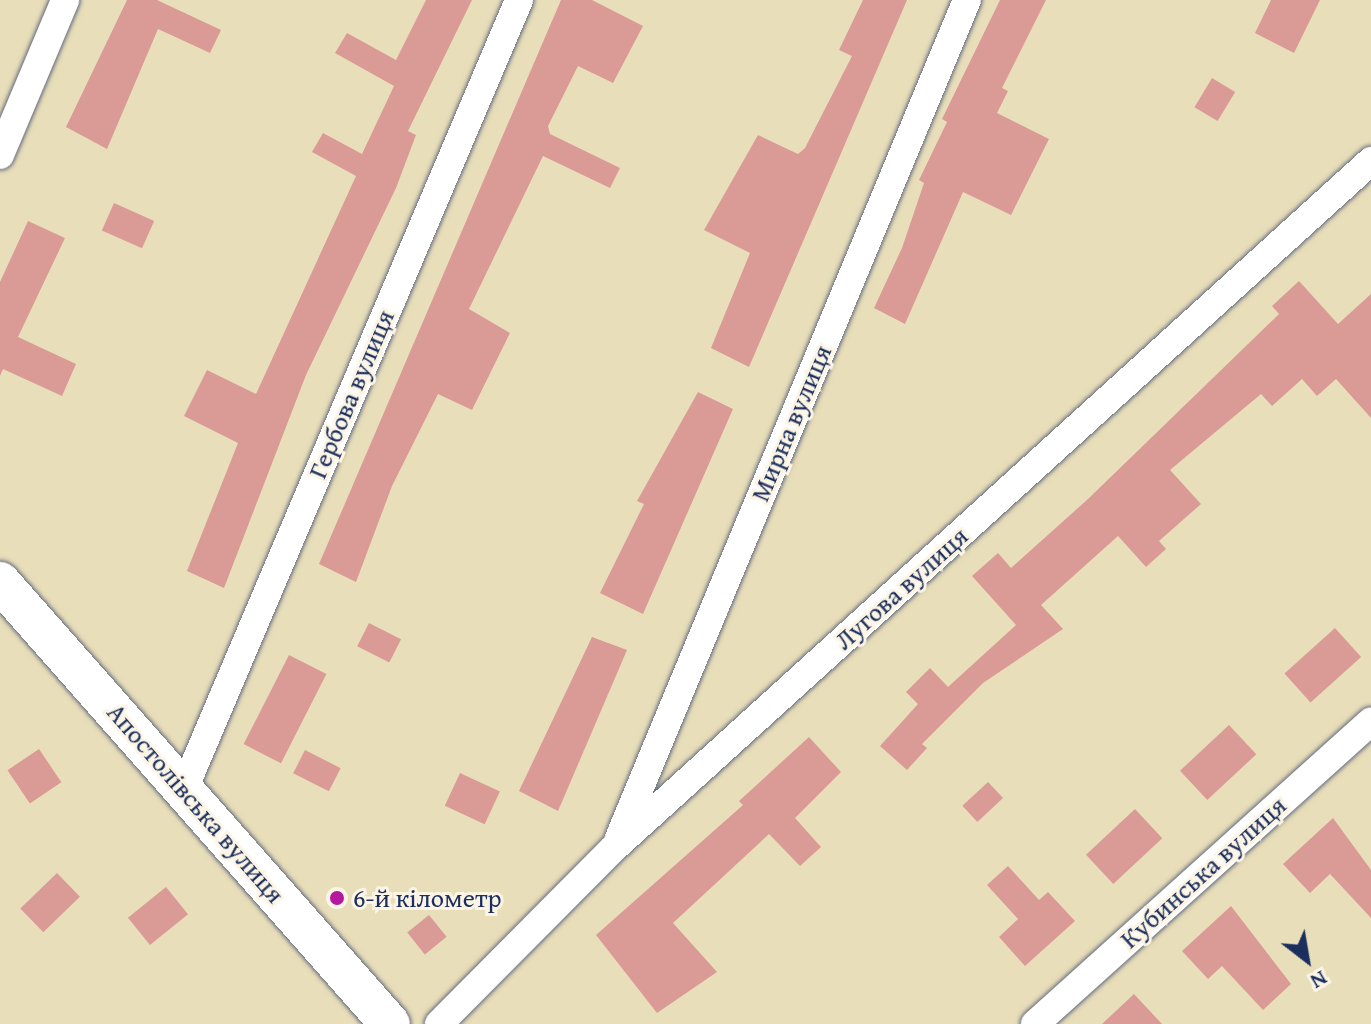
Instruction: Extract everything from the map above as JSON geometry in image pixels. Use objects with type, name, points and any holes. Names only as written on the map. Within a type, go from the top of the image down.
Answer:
[{"type":"street","points":[[0,155],[65,0]]},
{"type":"street","name":"Гербова вулиця","points":[[184,789],[519,0]]},
{"type":"street","name":"Мирна вулиця","points":[[615,847],[967,0]]},
{"type":"street","name":"Лугова вулиця","points":[[439,1024],[615,847],[1371,161]]},
{"type":"street","name":"Апостолівська вулиця","points":[[0,582],[390,1024]]},
{"type":"street","name":"Кубинська вулиця","points":[[1035,1024],[1371,721]]},
{"type":"building","points":[[127,0],[157,0],[221,30],[210,53],[158,29],[107,149],[66,127]]},
{"type":"building","points":[[426,0],[472,0],[408,131],[416,135],[396,188],[306,375],[224,588],[187,571],[238,443],[184,416],[207,370],[256,394],[356,176],[312,152],[323,133],[362,154],[394,86],[335,53],[347,33],[396,60]]},
{"type":"building","points":[[561,0],[592,0],[643,26],[613,83],[578,66],[548,126],[550,134],[620,168],[610,188],[543,156],[469,309],[510,333],[472,410],[438,394],[392,486],[356,582],[319,564]]},
{"type":"building","points":[[863,0],[907,0],[749,367],[711,348],[750,253],[704,230],[758,135],[798,154],[805,148],[852,56],[839,50]]},
{"type":"building","points":[[1000,0],[1046,0],[1002,88],[1008,91],[997,113],[1049,139],[1011,215],[963,192],[905,324],[874,308],[902,248],[924,183],[919,180],[947,122],[942,119]]},
{"type":"building","points":[[1271,0],[1320,0],[1294,53],[1255,33]]},
{"type":"building","points":[[1212,78],[1235,92],[1218,121],[1194,107]]},
{"type":"building","points":[[114,203],[154,221],[142,248],[102,230]]},
{"type":"building","points":[[28,221],[65,238],[18,337],[76,364],[62,396],[3,369],[0,376],[0,282]]},
{"type":"building","points":[[1299,281],[1338,324],[1371,294],[1371,418],[1336,379],[1317,396],[1302,379],[1272,406],[1261,394],[1170,470],[1201,504],[1159,541],[1166,549],[1146,567],[1118,536],[1041,605],[1063,629],[983,683],[922,744],[927,748],[907,770],[880,746],[918,704],[906,692],[930,668],[948,687],[1016,625],[972,576],[998,553],[1011,568],[1088,499],[1279,314],[1272,306]]},
{"type":"building","points":[[698,392],[733,409],[643,614],[600,593],[644,504],[637,501]]},
{"type":"building","points":[[369,623],[401,639],[389,663],[357,646]]},
{"type":"building","points":[[1335,628],[1361,657],[1311,702],[1284,674]]},
{"type":"building","points":[[592,637],[627,650],[558,811],[519,791]]},
{"type":"building","points":[[289,655],[326,674],[281,763],[244,744]]},
{"type":"building","points":[[1229,725],[1256,754],[1207,800],[1180,771]]},
{"type":"building","points":[[809,737],[841,772],[795,818],[821,847],[800,866],[769,834],[673,923],[717,972],[657,1013],[596,935],[743,805],[739,801]]},
{"type":"building","points":[[39,749],[61,782],[30,803],[7,770]]},
{"type":"building","points":[[305,750],[341,768],[329,791],[293,773]]},
{"type":"building","points":[[460,773],[500,792],[485,824],[445,806]]},
{"type":"building","points":[[988,782],[1003,798],[977,822],[962,806]]},
{"type":"building","points":[[1135,809],[1162,838],[1113,884],[1086,855]]},
{"type":"building","points":[[1333,818],[1371,870],[1371,918],[1330,874],[1310,893],[1283,864]]},
{"type":"building","points":[[1008,866],[1039,900],[1048,892],[1075,921],[1025,966],[999,937],[1018,919],[987,885]]},
{"type":"building","points":[[57,873],[80,897],[43,932],[20,908]]},
{"type":"building","points":[[166,887],[188,914],[150,945],[128,918]]},
{"type":"building","points":[[1231,906],[1291,984],[1263,1010],[1222,966],[1208,979],[1182,951]]},
{"type":"building","points":[[429,915],[447,937],[425,954],[407,933]]},
{"type":"building","points":[[1134,994],[1162,1024],[1102,1024]]},
{"type":"place","name":"6-й кілометр","points":[[337,898]]}]
